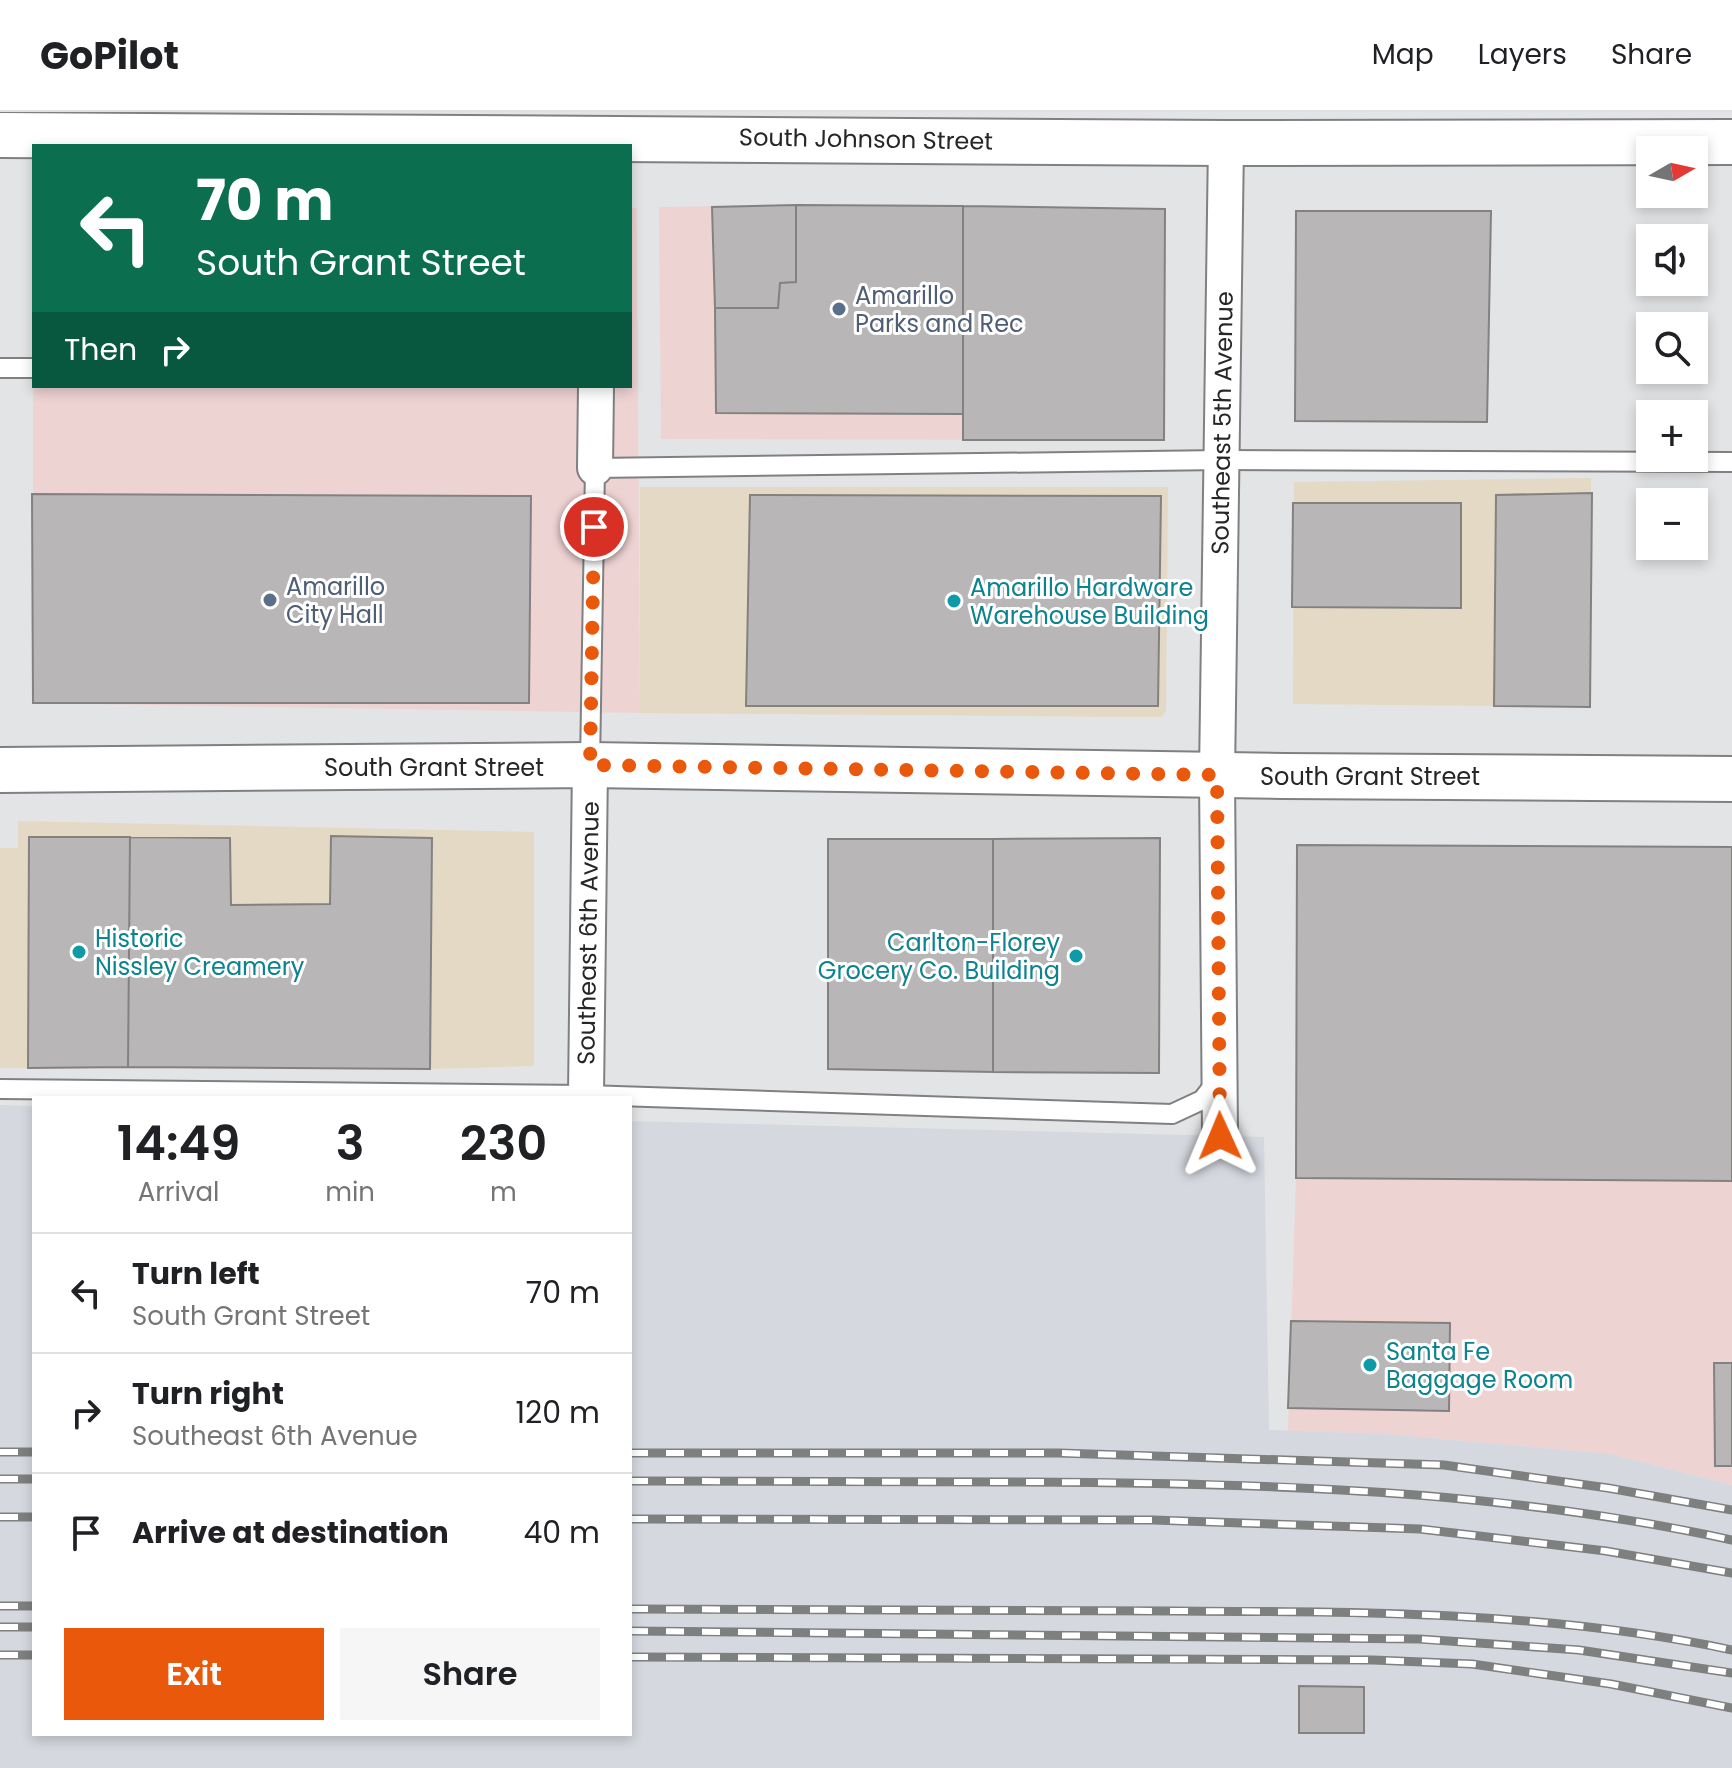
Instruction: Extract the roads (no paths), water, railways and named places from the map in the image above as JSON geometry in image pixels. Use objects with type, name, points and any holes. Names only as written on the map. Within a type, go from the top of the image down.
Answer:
[{"type":"main road","name":"South Johnson Street","points":[[0,135],[234,141],[1732,142]]},
{"type":"main road","name":"South Grant Street","points":[[0,770],[590,765],[1732,779]]},
{"type":"street","name":"Southeast 5th Avenue","points":[[1220,1136],[1217,775],[1226,143]]},
{"type":"street","name":"Southeast 6th Avenue","points":[[595,468],[596,388]]},
{"type":"street","name":"Southeast 6th Avenue","points":[[586,1095],[590,765]]},
{"type":"lane","points":[[0,368],[32,368]]},
{"type":"lane","points":[[595,468],[1222,460],[1732,462]]},
{"type":"lane","name":"Southeast 6th Avenue","points":[[590,765],[595,468]]},
{"type":"lane","points":[[632,1096],[1172,1114],[1202,1100],[1220,1077]]},
{"type":"lane","points":[[0,1089],[617,1096]]},
{"type":"railway","points":[[0,1452],[32,1452]]},
{"type":"railway","points":[[632,1453],[1059,1453],[1444,1465],[1608,1488],[1732,1510]]},
{"type":"railway","points":[[0,1479],[32,1479]]},
{"type":"railway","points":[[632,1481],[1290,1487],[1379,1492],[1556,1510],[1732,1540]]},
{"type":"railway","points":[[0,1517],[32,1517]]},
{"type":"railway","points":[[632,1519],[1153,1520],[1420,1529],[1606,1551],[1732,1573]]},
{"type":"railway","points":[[0,1606],[32,1606]]},
{"type":"railway","points":[[632,1609],[1384,1613],[1593,1628],[1732,1650]]},
{"type":"railway","points":[[0,1627],[32,1627]]},
{"type":"railway","points":[[632,1631],[1419,1639],[1579,1650],[1732,1673]]},
{"type":"railway","points":[[0,1655],[32,1655]]},
{"type":"railway","points":[[632,1657],[1373,1660],[1472,1664],[1611,1684],[1732,1708]]},
{"type":"place","name":"Amarillo Parks and Rec","points":[[839,309]]},
{"type":"place","name":"Amarillo City Hall","points":[[270,600]]},
{"type":"place","name":"Amarillo Hardware Warehouse Building","points":[[954,601]]},
{"type":"place","name":"Historic Nissley Creamery","points":[[79,952]]},
{"type":"place","name":"Carlton-Florey Grocery Co. Building","points":[[1076,956]]},
{"type":"place","name":"Santa Fe Baggage Room","points":[[1370,1365]]}]
